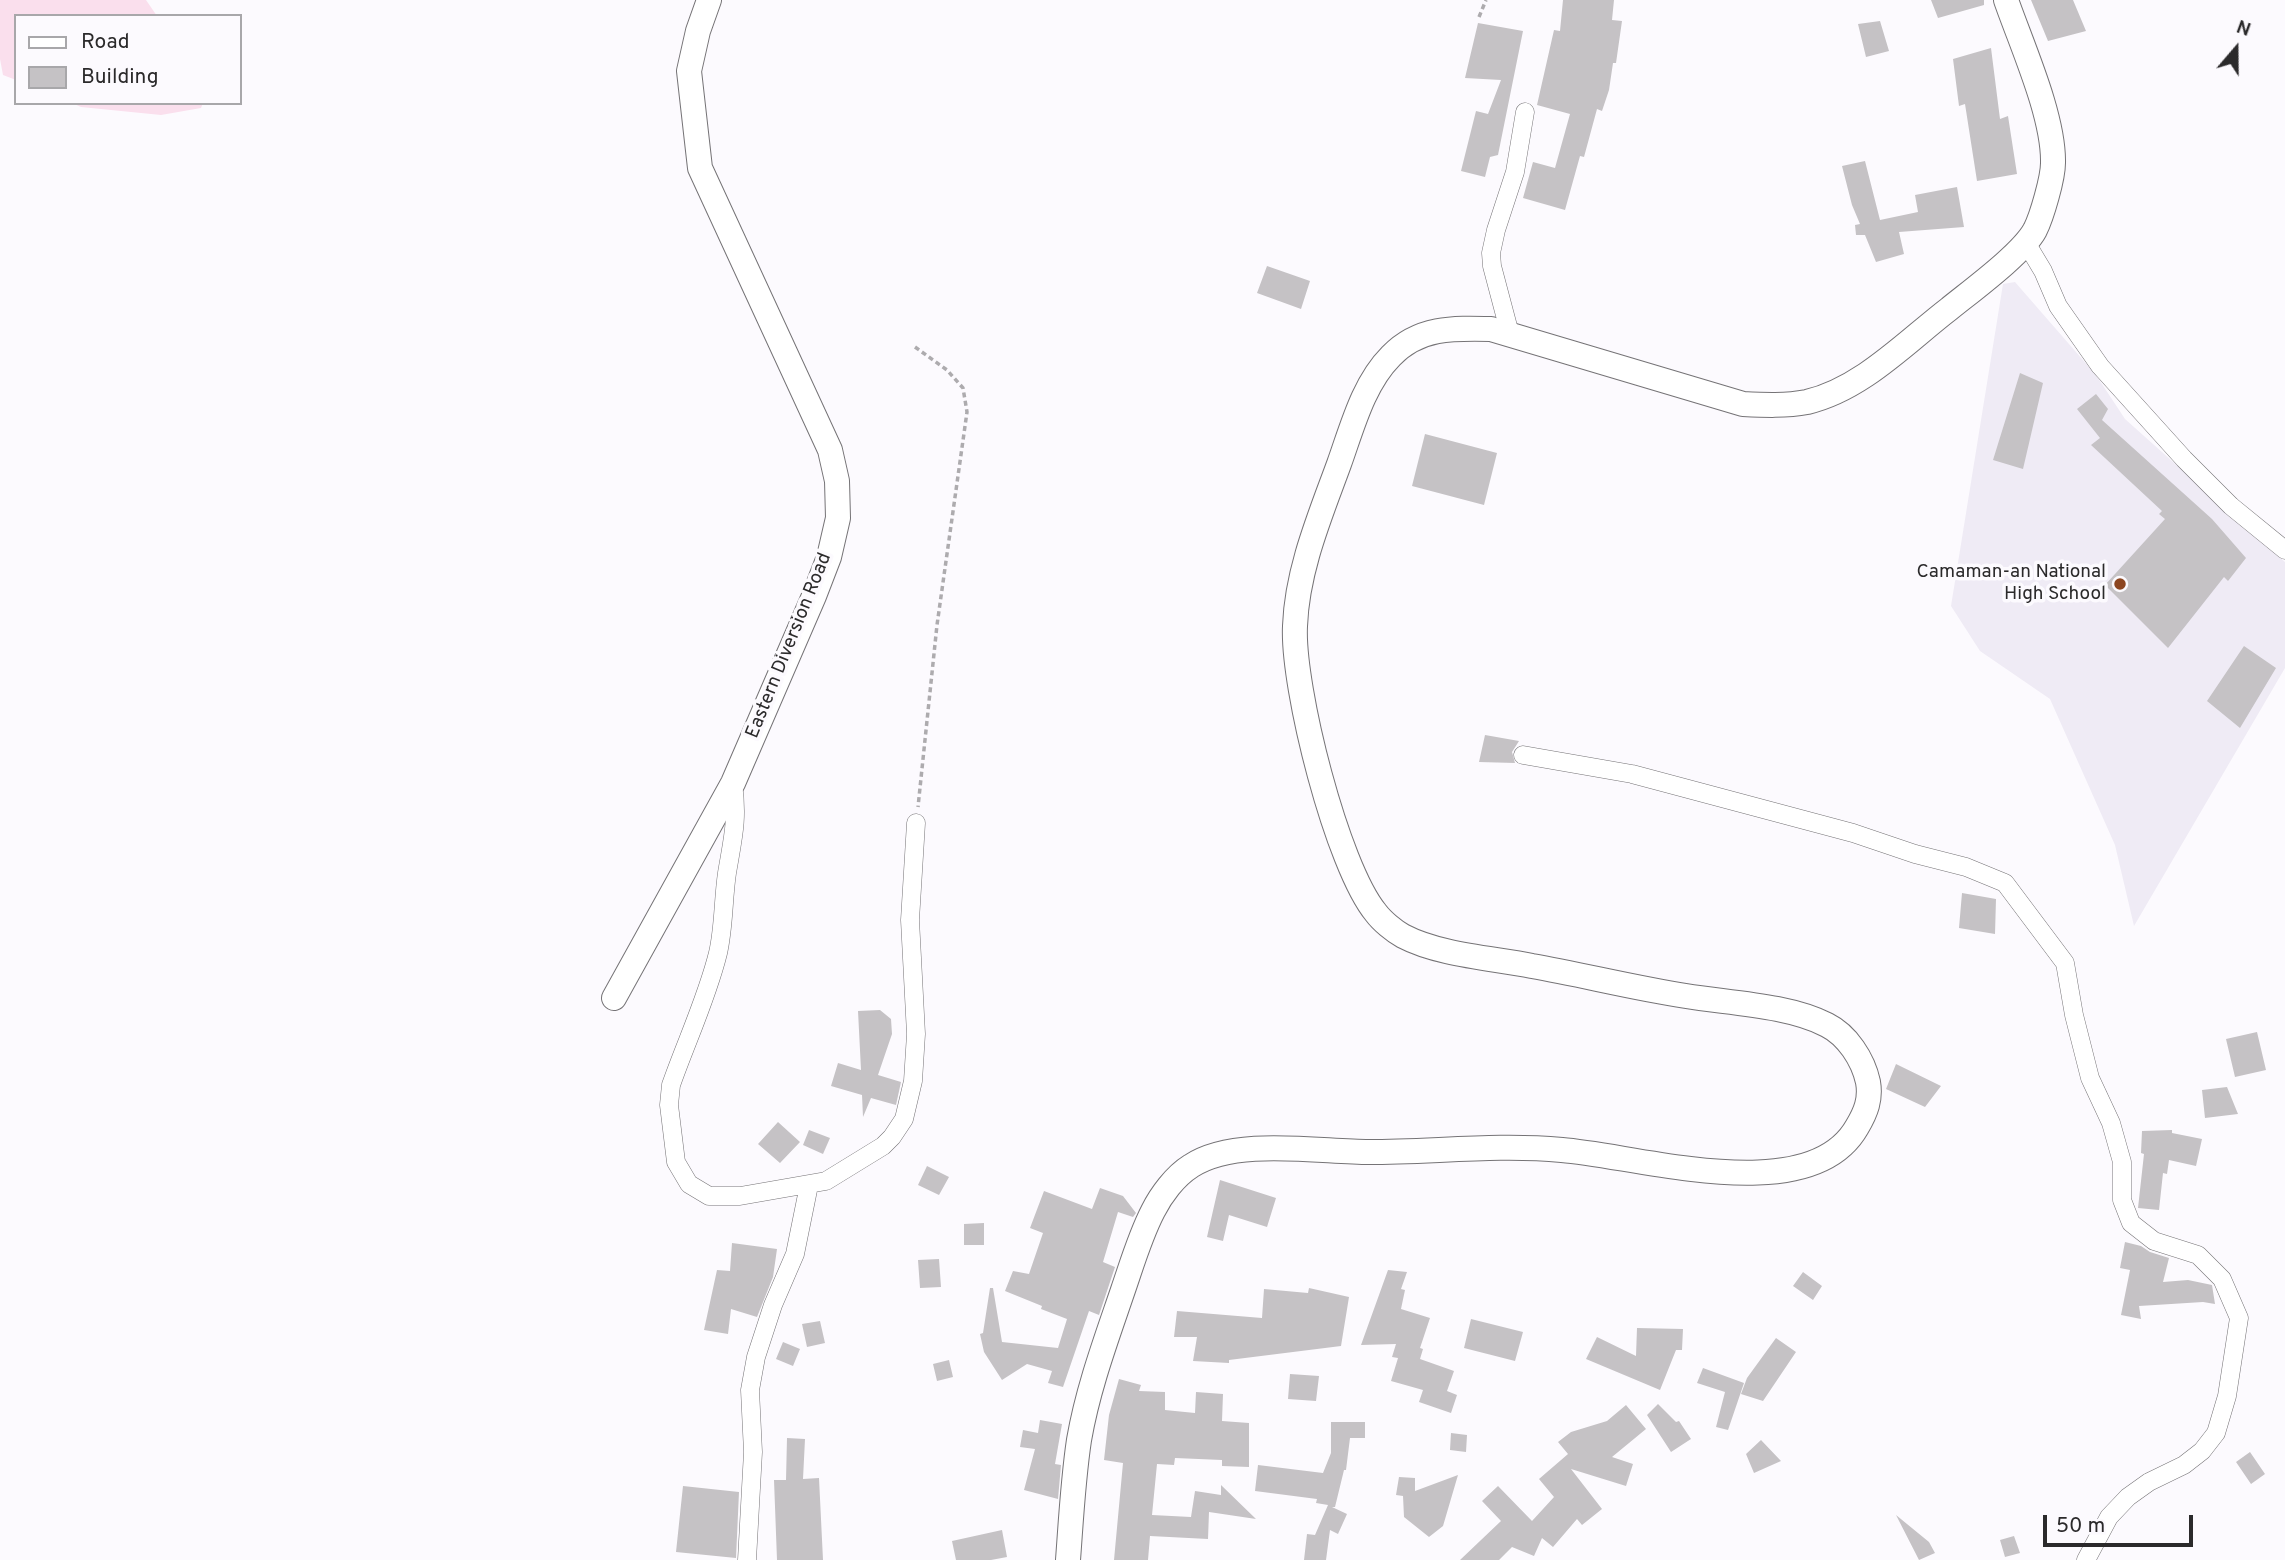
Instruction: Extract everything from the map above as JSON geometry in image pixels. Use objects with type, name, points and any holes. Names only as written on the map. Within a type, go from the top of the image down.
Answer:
[{"type":"main road","name":"Eastern Diversion Road","points":[[614,998],[733,783],[773,695],[829,557],[838,518],[837,481],[830,450],[700,168],[689,71],[698,31],[709,0]]},
{"type":"main road","points":[[1068,1560],[1079,1444],[1095,1373],[1143,1233],[1155,1206],[1171,1184],[1191,1166],[1214,1155],[1274,1149],[1367,1152],[1560,1149],[1727,1173],[1772,1173],[1805,1166],[1848,1143],[1868,1109],[1868,1083],[1853,1047],[1830,1026],[1758,1006],[1680,995],[1443,950],[1403,936],[1378,916],[1361,891],[1348,861],[1324,790],[1303,698],[1294,634],[1296,598],[1338,467],[1371,381],[1393,353],[1428,332],[1459,328],[1491,329],[1743,404],[1775,406],[1808,401],[1855,380],[1893,355],[1988,278],[2035,230],[2054,166],[2050,128],[2006,0]]},
{"type":"street","points":[[1510,334],[1491,253],[1515,172],[1525,112]]},
{"type":"street","points":[[2024,244],[2043,271],[2058,306],[2100,366],[2231,506],[2285,550]]},
{"type":"street","points":[[1523,755],[1632,774],[1841,830],[1966,867],[2005,883],[2065,962],[2074,1015],[2090,1078],[2111,1123],[2122,1162],[2122,1200],[2131,1223],[2154,1241],[2198,1255],[2222,1279],[2239,1318],[2227,1396],[2216,1433],[2202,1451],[2184,1465],[2149,1482],[2128,1497],[2109,1517],[2086,1560]]},
{"type":"street","points":[[733,783],[737,813],[718,954],[671,1085],[669,1113],[676,1162],[689,1184],[709,1196],[740,1196],[826,1181],[883,1146],[904,1119],[913,1081],[916,1034],[910,920],[916,822]]},
{"type":"street","points":[[747,1560],[753,1452],[750,1391],[763,1333],[795,1254],[809,1185]]},
{"type":"path","points":[[1479,17],[1486,0]]},
{"type":"path","points":[[915,347],[947,370],[963,388],[967,412],[937,625],[916,822]]},
{"type":"shaded area","points":[[0,0],[146,0],[156,14],[14,14],[14,79],[3,75],[0,59]]},
{"type":"shaded area","points":[[76,105],[202,105],[201,108],[161,115]]},
{"type":"shaded area","name":"Camaman-an National High School","points":[[2015,282],[2096,375],[2125,419],[2285,562],[2285,668],[2134,926],[2115,845],[2050,699],[1980,651],[1951,606],[2003,284]]},
{"type":"building","points":[[1563,0],[1614,0],[1612,20],[1622,21],[1609,90],[1602,111],[1597,109],[1584,157],[1580,156],[1565,210],[1523,198],[1533,162],[1555,168],[1570,114],[1537,105],[1554,30],[1560,31]]},
{"type":"building","points":[[1931,0],[1984,0],[1984,5],[1938,18]]},
{"type":"building","points":[[2031,0],[2073,0],[2086,31],[2048,41]]},
{"type":"building","points":[[1880,21],[1889,51],[1866,57],[1858,24]]},
{"type":"building","points":[[1478,23],[1523,31],[1498,155],[1490,157],[1485,177],[1461,171],[1476,111],[1488,114],[1501,80],[1465,78]]},
{"type":"building","points":[[1991,48],[2000,119],[2008,116],[2017,174],[1977,181],[1965,104],[1959,106],[1953,59]]},
{"type":"building","points":[[1865,161],[1880,220],[1918,212],[1915,195],[1957,187],[1964,227],[1899,232],[1904,254],[1876,262],[1865,235],[1856,235],[1855,225],[1860,224],[1842,166]]},
{"type":"building","points":[[1267,266],[1310,281],[1301,309],[1257,293]]},
{"type":"building","points":[[2020,373],[2043,383],[2023,469],[1993,460]]},
{"type":"building","points":[[2096,394],[2108,409],[2102,420],[2212,519],[2246,558],[2228,581],[2224,577],[2168,648],[2105,585],[2165,519],[2159,514],[2162,511],[2091,445],[2100,438],[2077,409]]},
{"type":"building","points":[[1425,434],[1497,453],[1484,505],[1412,486]]},
{"type":"building","points":[[2244,646],[2276,668],[2240,728],[2207,701]]},
{"type":"building","points":[[1485,735],[1519,741],[1512,752],[1515,763],[1479,762]]},
{"type":"building","points":[[1962,893],[1996,899],[1995,934],[1959,928]]},
{"type":"building","points":[[880,1010],[891,1019],[892,1034],[878,1075],[901,1082],[896,1105],[871,1098],[863,1117],[862,1095],[831,1086],[838,1063],[861,1070],[858,1011]]},
{"type":"building","points":[[2257,1032],[2266,1070],[2235,1077],[2226,1039]]},
{"type":"building","points":[[1896,1064],[1941,1086],[1925,1107],[1886,1089]]},
{"type":"building","points":[[2227,1087],[2238,1114],[2205,1118],[2202,1090]]},
{"type":"building","points":[[778,1122],[800,1142],[780,1163],[758,1144]]},
{"type":"building","points":[[809,1130],[830,1138],[823,1154],[803,1145]]},
{"type":"building","points":[[2172,1130],[2172,1133],[2202,1139],[2196,1166],[2169,1160],[2167,1174],[2163,1173],[2159,1210],[2138,1208],[2144,1154],[2141,1153],[2142,1131]]},
{"type":"building","points":[[927,1166],[949,1177],[939,1195],[918,1185]]},
{"type":"building","points":[[1220,1180],[1276,1198],[1267,1227],[1229,1215],[1223,1241],[1207,1237]]},
{"type":"building","points":[[1100,1188],[1123,1196],[1136,1213],[1133,1217],[1118,1212],[1103,1262],[1115,1267],[1099,1315],[1089,1311],[1063,1387],[1048,1383],[1052,1371],[1027,1364],[1002,1380],[984,1352],[980,1334],[983,1333],[990,1288],[993,1288],[1002,1342],[1058,1348],[1067,1319],[1005,1291],[1013,1271],[1029,1274],[1043,1233],[1030,1228],[1044,1191],[1092,1209]]},
{"type":"building","points":[[984,1223],[984,1245],[964,1245],[964,1224]]},
{"type":"building","points":[[2125,1242],[2169,1258],[2163,1282],[2188,1280],[2212,1285],[2215,1304],[2203,1302],[2139,1306],[2141,1319],[2121,1315],[2130,1270],[2120,1268]]},
{"type":"building","points":[[732,1243],[777,1249],[773,1277],[757,1317],[731,1309],[728,1334],[704,1330],[717,1270],[730,1271]]},
{"type":"building","points":[[939,1259],[941,1287],[920,1288],[918,1260]]},
{"type":"building","points":[[1388,1270],[1407,1272],[1401,1289],[1405,1290],[1401,1309],[1430,1318],[1420,1348],[1423,1349],[1420,1359],[1454,1371],[1447,1391],[1457,1395],[1451,1413],[1419,1402],[1423,1390],[1391,1381],[1398,1358],[1392,1357],[1396,1344],[1361,1345]]},
{"type":"building","points":[[1803,1272],[1822,1286],[1813,1300],[1793,1286]]},
{"type":"building","points":[[1309,1288],[1349,1297],[1341,1346],[1229,1360],[1229,1363],[1193,1361],[1197,1337],[1174,1337],[1177,1311],[1262,1318],[1264,1289],[1308,1293]]},
{"type":"building","points":[[1471,1319],[1523,1332],[1515,1361],[1464,1348]]},
{"type":"building","points":[[820,1321],[825,1343],[807,1347],[802,1324]]},
{"type":"building","points":[[1637,1328],[1683,1329],[1682,1350],[1676,1350],[1660,1390],[1586,1359],[1597,1337],[1636,1356]]},
{"type":"building","points":[[1776,1338],[1796,1352],[1763,1401],[1741,1394],[1747,1378]]},
{"type":"building","points":[[783,1342],[800,1349],[793,1366],[776,1359]]},
{"type":"building","points":[[949,1360],[953,1377],[937,1381],[933,1364]]},
{"type":"building","points":[[1703,1368],[1744,1383],[1728,1430],[1716,1427],[1725,1392],[1697,1383]]},
{"type":"building","points":[[1290,1374],[1319,1376],[1316,1401],[1288,1399]]},
{"type":"building","points":[[1119,1379],[1141,1385],[1139,1391],[1165,1392],[1165,1410],[1195,1413],[1196,1392],[1223,1394],[1222,1421],[1249,1423],[1249,1467],[1222,1466],[1222,1460],[1175,1458],[1174,1465],[1157,1464],[1152,1515],[1191,1517],[1195,1491],[1221,1495],[1221,1485],[1256,1519],[1209,1512],[1208,1539],[1150,1536],[1148,1560],[1114,1560],[1123,1463],[1104,1460],[1109,1415]]},
{"type":"building","points":[[1658,1404],[1676,1422],[1679,1421],[1691,1439],[1671,1452],[1647,1415]]},
{"type":"building","points":[[1626,1405],[1646,1429],[1612,1457],[1633,1464],[1626,1486],[1571,1469],[1602,1509],[1582,1525],[1577,1519],[1553,1547],[1542,1538],[1534,1556],[1512,1547],[1499,1560],[1460,1560],[1501,1521],[1482,1501],[1498,1486],[1532,1521],[1554,1497],[1539,1479],[1568,1454],[1558,1442],[1571,1432],[1607,1421]]},
{"type":"building","points":[[1040,1420],[1062,1424],[1055,1464],[1061,1465],[1058,1499],[1024,1490],[1035,1449],[1020,1447],[1023,1430],[1038,1433]]},
{"type":"building","points":[[1331,1422],[1365,1422],[1365,1438],[1350,1438],[1346,1470],[1335,1507],[1332,1507],[1347,1514],[1338,1534],[1330,1530],[1326,1560],[1304,1560],[1307,1534],[1315,1535],[1328,1505],[1316,1503],[1317,1499],[1255,1491],[1258,1465],[1323,1473],[1331,1453]]},
{"type":"building","points":[[1451,1433],[1467,1435],[1466,1452],[1450,1450]]},
{"type":"building","points":[[787,1438],[805,1439],[803,1479],[819,1478],[823,1560],[777,1560],[774,1480],[786,1480]]},
{"type":"building","points":[[1761,1440],[1781,1461],[1754,1473],[1746,1454]]},
{"type":"building","points":[[2250,1452],[2265,1474],[2251,1484],[2236,1462]]},
{"type":"building","points":[[1458,1475],[1443,1526],[1429,1537],[1404,1517],[1403,1496],[1396,1495],[1399,1477],[1415,1478],[1415,1491]]},
{"type":"building","points":[[683,1486],[739,1492],[736,1558],[676,1552]]},
{"type":"building","points":[[1896,1515],[1929,1542],[1935,1553],[1919,1560]]},
{"type":"building","points":[[1002,1530],[1007,1557],[956,1560],[952,1541]]},
{"type":"building","points":[[2014,1536],[2020,1553],[2005,1557],[2000,1540]]},
{"type":"place","name":"Camaman-an National High School","points":[[2120,584]]}]
